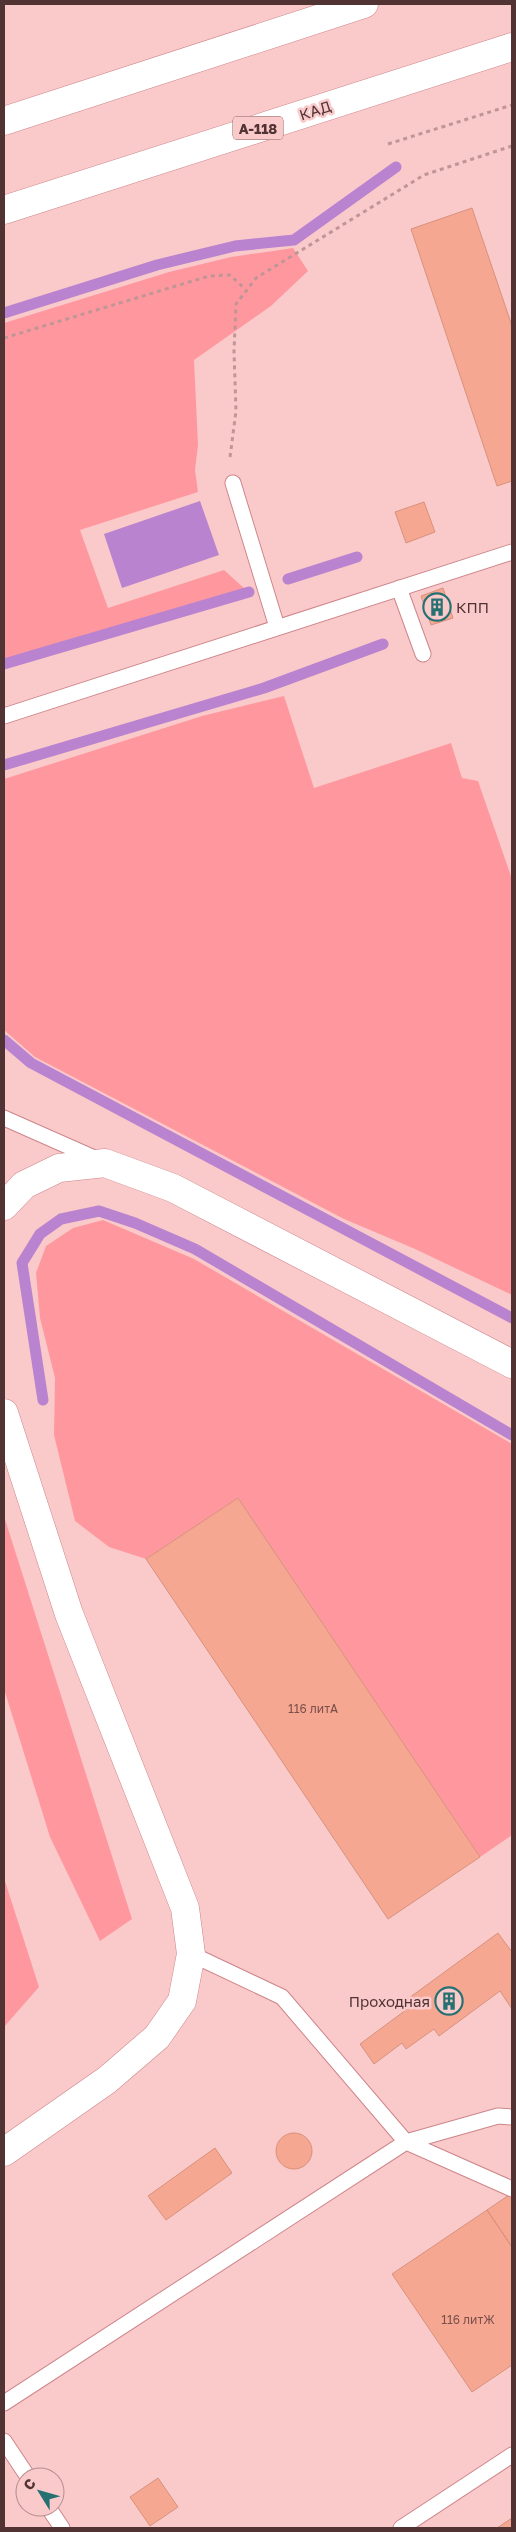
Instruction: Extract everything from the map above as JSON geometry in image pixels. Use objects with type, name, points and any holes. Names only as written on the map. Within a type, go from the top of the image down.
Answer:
[{"type":"main road","points":[[4,121],[364,4]]},
{"type":"main road","name":"КАД","points":[[4,210],[512,47]]},
{"type":"main road","points":[[4,1206],[24,1185],[59,1168],[105,1163],[173,1188],[512,1364]]},
{"type":"main road","points":[[4,1413],[69,1614],[185,1908],[191,1954],[182,2002],[158,2037],[107,2080],[4,2152]]},
{"type":"lane","points":[[233,483],[277,627]]},
{"type":"lane","points":[[4,716],[512,552]]},
{"type":"lane","points":[[399,588],[423,654]]},
{"type":"lane","points":[[4,1118],[105,1163]]},
{"type":"lane","points":[[191,1954],[282,1997],[406,2142],[512,2189]]},
{"type":"lane","points":[[4,2403],[406,2142],[498,2116],[512,2117]]},
{"type":"lane","points":[[4,2441],[21,2467]]},
{"type":"lane","points":[[401,2528],[512,2455]]},
{"type":"lane","points":[[55,2517],[62,2528]]},
{"type":"path","points":[[388,144],[512,105]]},
{"type":"path","points":[[233,483],[231,439],[236,411],[234,352],[236,304],[245,289],[256,278],[424,175],[512,146]]},
{"type":"path","points":[[4,338],[209,276],[230,275],[245,289]]},
{"type":"shaded area","points":[[293,248],[308,271],[271,306],[194,360],[198,445],[195,470],[198,492],[80,530],[108,608],[224,570],[245,589],[4,666],[4,323],[169,272],[231,257]]},
{"type":"shaded area","points":[[200,501],[219,555],[122,588],[104,534]]},
{"type":"shaded area","points":[[284,696],[314,788],[451,743],[462,778],[478,781],[512,879],[512,1295],[415,1249],[344,1219],[35,1057],[4,1030],[4,779],[202,716]]},
{"type":"shaded area","points":[[103,1220],[194,1259],[512,1444],[512,1835],[480,1857],[238,1498],[146,1559],[109,1547],[75,1521],[54,1435],[55,1378],[40,1318],[36,1273],[46,1246],[73,1228]]},
{"type":"shaded area","points":[[4,1516],[132,1919],[100,1941],[50,1837],[4,1689]]},
{"type":"shaded area","points":[[4,1878],[39,1987],[4,2027]]},
{"type":"building","points":[[472,208],[512,326],[512,481],[497,486],[411,229]]},
{"type":"building","points":[[424,502],[435,532],[406,543],[395,512]]},
{"type":"building","name":"КПП","points":[[443,588],[453,618],[431,625],[421,596]]},
{"type":"building","points":[[238,1498],[480,1857],[388,1919],[146,1559]]},
{"type":"building","name":"Проходная","points":[[498,1933],[512,1952],[512,2009],[500,1991],[439,2036],[434,2029],[406,2049],[402,2043],[374,2064],[360,2044],[414,2004],[409,1998]]},
{"type":"building","points":[[294,2133],[301,2134],[307,2138],[311,2144],[311,2158],[307,2164],[301,2168],[294,2169],[287,2168],[281,2164],[277,2158],[276,2151],[277,2144],[281,2138],[287,2134]]},
{"type":"building","points":[[215,2148],[232,2173],[166,2220],[148,2196]]},
{"type":"building","points":[[512,2193],[512,2247],[487,2210]]},
{"type":"building","points":[[487,2210],[512,2247],[512,2365],[472,2392],[392,2274]]},
{"type":"building","points":[[158,2478],[178,2507],[150,2526],[130,2497]]},
{"type":"building","points":[[512,2518],[512,2528],[497,2528]]},
{"type":"waterway","points":[[4,313],[157,265],[235,246],[294,240],[396,167]]},
{"type":"waterway","points":[[288,579],[357,557]]},
{"type":"waterway","points":[[4,664],[249,592]]},
{"type":"waterway","points":[[4,765],[264,688],[383,644]]},
{"type":"waterway","points":[[4,1040],[31,1063],[512,1318]]},
{"type":"waterway","points":[[43,1400],[22,1263],[40,1234],[61,1219],[99,1211],[135,1223],[195,1249],[512,1435]]},
{"type":"place","name":"КПП","points":[[437,607]]},
{"type":"place","name":"Проходная","points":[[449,2001]]}]
